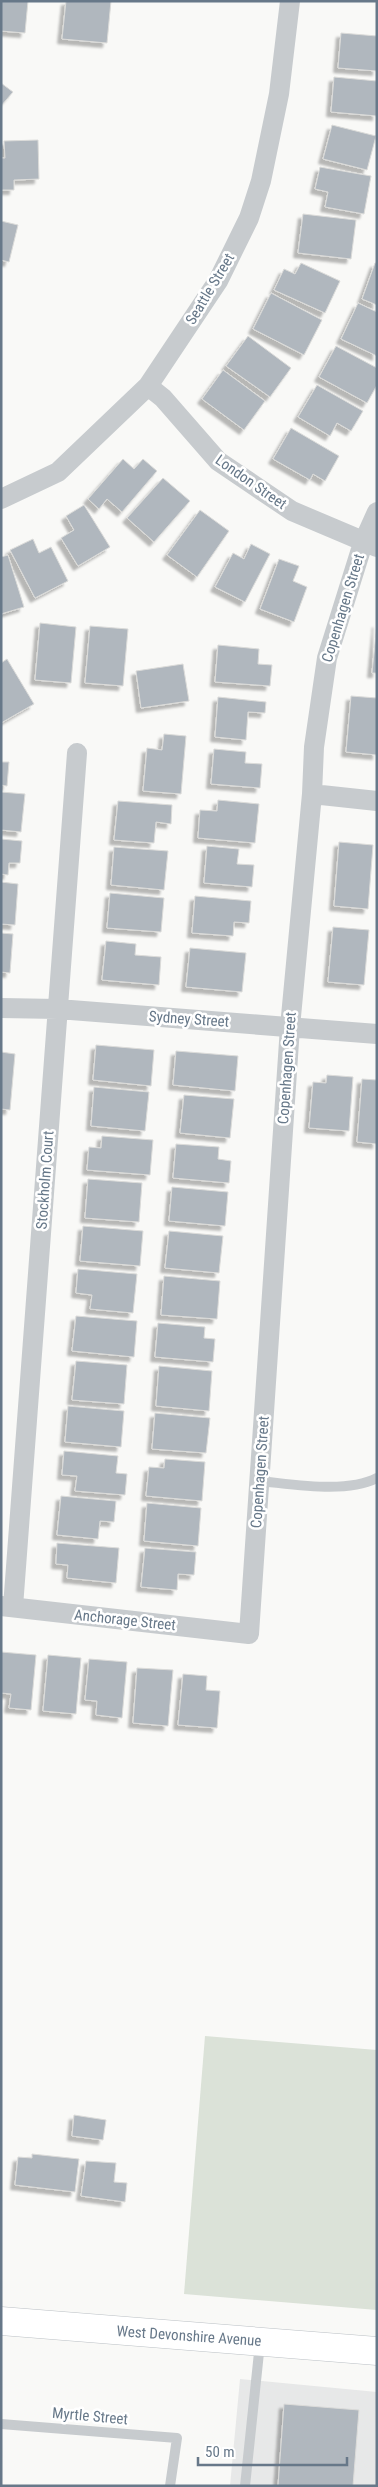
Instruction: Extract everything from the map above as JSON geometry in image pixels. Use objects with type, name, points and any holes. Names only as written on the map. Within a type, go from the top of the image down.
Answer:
[{"type":"main road","name":"West Devonshire Avenue","points":[[1,2321],[377,2351]]},
{"type":"street","name":"Seattle Street","points":[[1,499],[58,472],[148,386],[218,281],[249,218],[261,181],[279,94],[290,1]]},
{"type":"street","name":"London Street","points":[[148,386],[163,398],[218,461],[292,511],[370,545]]},
{"type":"street","name":"Copenhagen Street","points":[[249,1634],[290,1027],[312,794],[314,747],[327,658],[370,545],[377,512]]},
{"type":"street","name":"Stockholm Court","points":[[7,1607],[58,1009],[77,753]]},
{"type":"street","points":[[312,794],[377,801]]},
{"type":"street","name":"Sydney Street","points":[[1,1008],[58,1009],[377,1034]]},
{"type":"street","name":"Anchorage Street","points":[[7,1607],[249,1634]]},
{"type":"lane","points":[[259,1481],[302,1485],[357,1486],[377,1478]]},
{"type":"lane","points":[[245,2486],[260,2342]]},
{"type":"lane","name":"Myrtle Street","points":[[1,2424],[177,2438],[170,2486]]},
{"type":"shaded area","points":[[205,2036],[377,2050],[377,2310],[184,2294]]},
{"type":"shaded area","points":[[240,2379],[377,2392],[377,2486],[230,2486]]},
{"type":"building","points":[[1,1],[28,1],[25,33],[1,31]]},
{"type":"building","points":[[66,1],[111,1],[107,43],[62,39]]},
{"type":"building","points":[[341,33],[377,36],[377,71],[338,68]]},
{"type":"building","points":[[334,77],[377,81],[377,116],[331,112]]},
{"type":"building","points":[[1,83],[13,92],[1,106]]},
{"type":"building","points":[[332,125],[376,136],[367,170],[323,159]]},
{"type":"building","points":[[38,140],[39,179],[14,180],[14,190],[1,190],[1,158],[5,158],[4,141]]},
{"type":"building","points":[[320,167],[371,176],[364,214],[325,207],[328,192],[315,189]]},
{"type":"building","points":[[303,214],[356,220],[351,259],[298,253]]},
{"type":"building","points":[[1,221],[18,225],[9,262],[1,260]]},
{"type":"building","points":[[301,263],[340,281],[325,313],[274,290],[284,269],[295,274]]},
{"type":"building","points":[[375,263],[377,263],[377,305],[362,299]]},
{"type":"building","points":[[271,293],[322,320],[304,355],[253,329]]},
{"type":"building","points":[[358,303],[377,312],[377,356],[341,339]]},
{"type":"building","points":[[248,336],[291,368],[270,397],[226,366]]},
{"type":"building","points":[[336,346],[377,368],[377,385],[367,403],[319,377]]},
{"type":"building","points":[[223,370],[265,401],[244,430],[202,399]]},
{"type":"building","points":[[317,385],[363,411],[351,431],[337,423],[330,436],[298,417]]},
{"type":"building","points":[[291,428],[339,456],[325,481],[313,474],[310,480],[273,459]]},
{"type":"building","points":[[123,459],[134,469],[143,459],[157,471],[122,512],[107,499],[99,509],[88,499]]},
{"type":"building","points":[[163,478],[190,501],[154,542],[127,518]]},
{"type":"building","points":[[84,505],[110,547],[78,566],[61,538],[74,530],[66,516]]},
{"type":"building","points":[[200,510],[229,531],[197,577],[167,555]]},
{"type":"building","points":[[33,539],[39,553],[51,547],[68,581],[35,598],[10,550]]},
{"type":"building","points":[[251,544],[270,554],[245,602],[215,587],[233,553],[244,559]]},
{"type":"building","points":[[8,555],[24,607],[1,614],[1,557]]},
{"type":"building","points":[[279,559],[299,566],[293,581],[307,587],[294,622],[260,609]]},
{"type":"building","points":[[40,623],[76,627],[71,683],[35,680]]},
{"type":"building","points":[[377,623],[377,673],[372,673]]},
{"type":"building","points":[[90,626],[128,629],[123,686],[85,683]]},
{"type":"building","points":[[218,645],[259,649],[258,664],[272,665],[270,686],[215,682]]},
{"type":"building","points":[[7,659],[34,704],[1,723],[1,663]]},
{"type":"building","points":[[183,664],[189,701],[141,708],[136,671]]},
{"type":"building","points":[[351,696],[377,698],[377,755],[346,752]]},
{"type":"building","points":[[218,697],[266,702],[265,713],[248,712],[246,740],[215,737]]},
{"type":"building","points":[[164,734],[186,736],[181,794],[143,791],[147,748],[162,750]]},
{"type":"building","points":[[214,749],[246,752],[245,763],[262,764],[260,788],[211,784]]},
{"type":"building","points":[[1,762],[9,762],[7,786],[1,785]]},
{"type":"building","points":[[1,792],[25,794],[21,832],[1,830]]},
{"type":"building","points":[[218,800],[259,804],[255,843],[198,838],[200,810],[217,811]]},
{"type":"building","points":[[118,801],[172,805],[171,824],[156,822],[154,843],[114,840]]},
{"type":"building","points":[[1,839],[22,841],[20,863],[9,863],[8,875],[1,874]]},
{"type":"building","points":[[339,842],[373,845],[368,909],[334,906]]},
{"type":"building","points":[[207,846],[239,849],[237,864],[254,865],[252,887],[204,883]]},
{"type":"building","points":[[114,847],[168,851],[164,890],[111,885]]},
{"type":"building","points":[[1,882],[18,884],[15,925],[1,924]]},
{"type":"building","points":[[110,893],[164,898],[161,932],[107,928]]},
{"type":"building","points":[[195,896],[251,901],[249,923],[234,922],[233,936],[192,933]]},
{"type":"building","points":[[333,927],[369,930],[364,985],[328,982]]},
{"type":"building","points":[[1,933],[13,934],[10,973],[1,972]]},
{"type":"building","points":[[106,941],[136,944],[135,955],[161,957],[159,985],[102,980]]},
{"type":"building","points":[[190,948],[246,953],[242,992],[186,987]]},
{"type":"building","points":[[96,1045],[154,1050],[151,1086],[93,1080]]},
{"type":"building","points":[[176,1051],[238,1056],[235,1091],[173,1085]]},
{"type":"building","points":[[1,1052],[15,1054],[10,1110],[1,1109]]},
{"type":"building","points":[[327,1075],[353,1077],[349,1131],[309,1128],[313,1082],[326,1083]]},
{"type":"building","points":[[362,1079],[377,1080],[377,1144],[357,1142]]},
{"type":"building","points":[[94,1087],[149,1092],[145,1131],[91,1126]]},
{"type":"building","points":[[184,1095],[234,1099],[230,1138],[180,1133]]},
{"type":"building","points":[[102,1136],[153,1140],[150,1175],[87,1170],[89,1147],[101,1148]]},
{"type":"building","points":[[176,1144],[219,1147],[218,1159],[231,1161],[229,1183],[173,1178]]},
{"type":"building","points":[[88,1179],[142,1183],[139,1222],[85,1218]]},
{"type":"building","points":[[172,1187],[228,1192],[225,1226],[169,1221]]},
{"type":"building","points":[[83,1226],[143,1231],[140,1266],[80,1261]]},
{"type":"building","points":[[169,1231],[223,1236],[219,1273],[165,1268]]},
{"type":"building","points":[[78,1269],[137,1274],[133,1313],[90,1309],[92,1295],[76,1293]]},
{"type":"building","points":[[164,1276],[220,1281],[217,1319],[161,1315]]},
{"type":"building","points":[[76,1316],[137,1321],[134,1357],[72,1351]]},
{"type":"building","points":[[158,1323],[205,1327],[204,1338],[215,1339],[213,1362],[155,1357]]},
{"type":"building","points":[[76,1361],[127,1365],[124,1404],[72,1400]]},
{"type":"building","points":[[159,1366],[212,1371],[209,1411],[156,1406]]},
{"type":"building","points":[[68,1406],[124,1411],[121,1447],[65,1442]]},
{"type":"building","points":[[155,1413],[210,1418],[206,1453],[152,1449]]},
{"type":"building","points":[[64,1451],[118,1456],[116,1473],[127,1474],[125,1495],[75,1491],[77,1476],[62,1475]]},
{"type":"building","points":[[165,1459],[205,1462],[202,1501],[146,1496],[149,1467],[164,1468]]},
{"type":"building","points":[[61,1496],[116,1501],[114,1522],[100,1521],[98,1539],[57,1535]]},
{"type":"building","points":[[147,1503],[201,1508],[198,1546],[144,1541]]},
{"type":"building","points":[[57,1543],[119,1548],[116,1583],[67,1578],[68,1565],[56,1564]]},
{"type":"building","points":[[145,1548],[196,1552],[194,1575],[178,1574],[177,1590],[141,1587]]},
{"type":"building","points":[[1,1652],[36,1655],[31,1710],[9,1708],[11,1694],[1,1693]]},
{"type":"building","points":[[48,1655],[81,1658],[76,1714],[43,1711]]},
{"type":"building","points":[[89,1659],[127,1662],[122,1718],[96,1715],[97,1701],[85,1700]]},
{"type":"building","points":[[137,1668],[173,1670],[168,1726],[133,1723]]},
{"type":"building","points":[[183,1674],[207,1676],[206,1690],[220,1691],[217,1728],[178,1725]]},
{"type":"building","points":[[74,2115],[106,2120],[103,2140],[72,2136]]},
{"type":"building","points":[[32,2154],[79,2159],[75,2192],[15,2185],[18,2157],[32,2158]]},
{"type":"building","points":[[86,2161],[116,2163],[114,2182],[127,2183],[125,2202],[81,2196]]},
{"type":"building","points":[[284,2404],[359,2410],[353,2486],[278,2486]]}]
